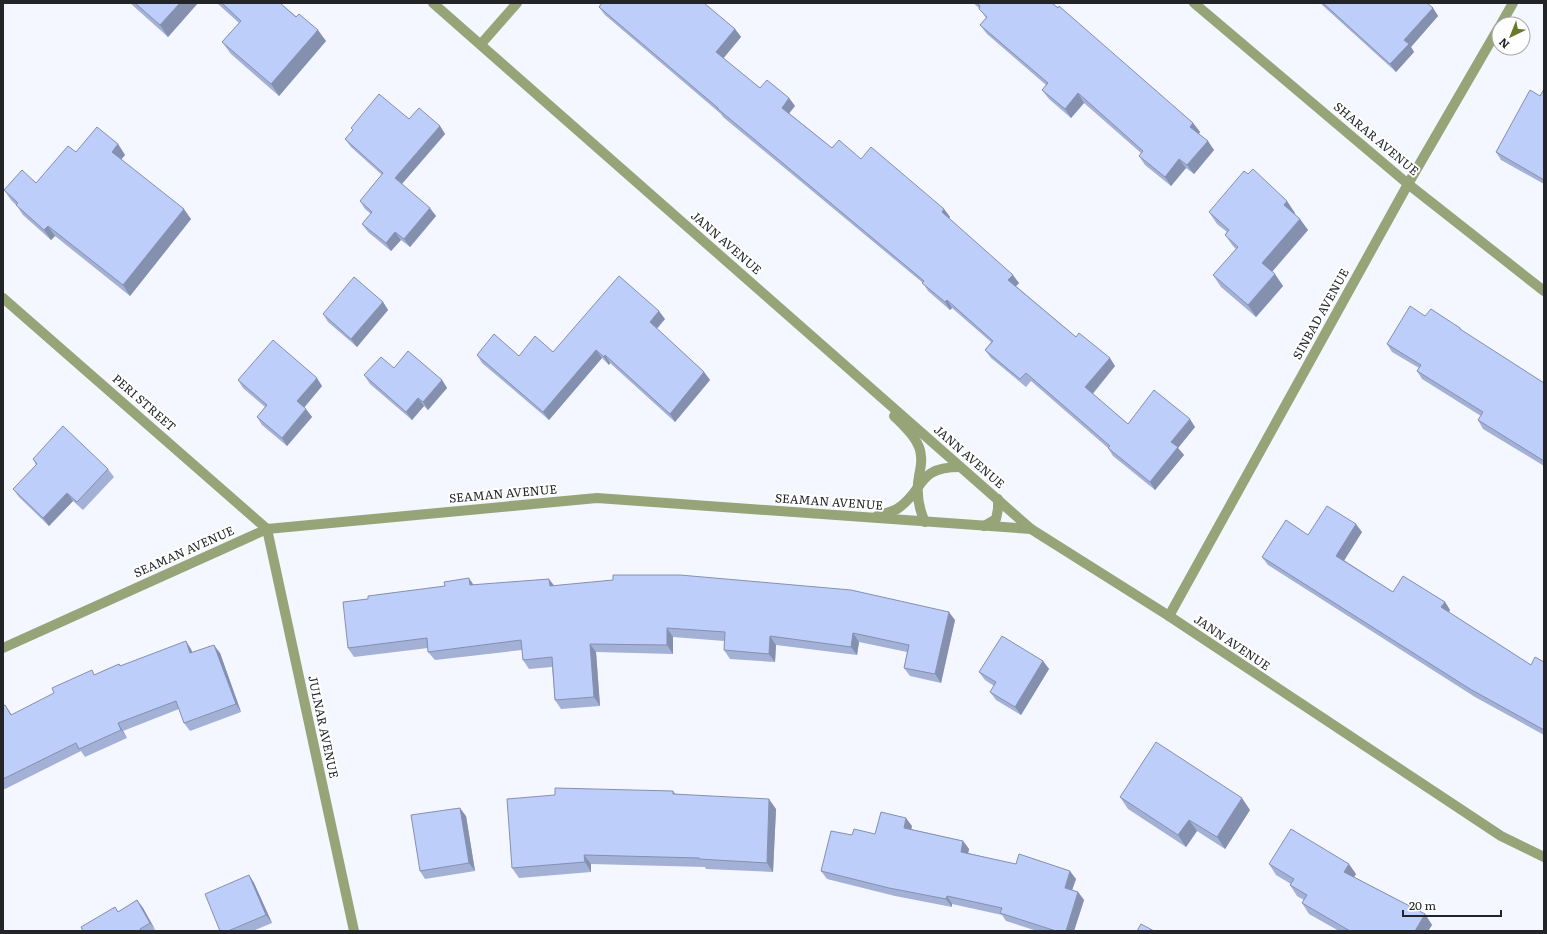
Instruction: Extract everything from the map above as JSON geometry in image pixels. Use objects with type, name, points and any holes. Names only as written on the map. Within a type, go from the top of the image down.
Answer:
[{"type":"street","name":"JANN AVENUE","points":[[433,3],[1031,529],[1169,616],[1501,836],[1544,857]]},
{"type":"street","points":[[481,44],[518,3]]},
{"type":"street","name":"SHARAR AVENUE","points":[[1194,3],[1408,184],[1544,291]]},
{"type":"street","points":[[1505,16],[1513,3]]},
{"type":"street","name":"SINBAD AVENUE","points":[[1169,616],[1408,184],[1491,41]]},
{"type":"street","name":"PERI STREET","points":[[3,298],[267,529]]},
{"type":"street","points":[[859,377],[908,430],[918,446],[922,457],[917,487],[918,502],[925,522]]},
{"type":"street","points":[[873,518],[896,509],[908,500],[927,475],[936,470],[947,467],[960,466]]},
{"type":"street","name":"SEAMAN AVENUE","points":[[3,648],[267,529],[596,498],[1031,529]]},
{"type":"street","points":[[984,526],[996,519],[998,499]]},
{"type":"street","name":"JULNAR AVENUE","points":[[267,529],[354,931]]},
{"type":"building","points":[[135,3],[180,3],[160,25]]},
{"type":"building","points":[[222,3],[280,3],[296,17],[299,14],[318,30],[271,84],[222,42],[241,21]]},
{"type":"building","points":[[602,3],[704,3],[735,29],[716,52],[760,88],[767,80],[789,98],[782,108],[832,148],[839,140],[861,159],[871,147],[944,209],[942,212],[1013,275],[1008,280],[1076,337],[1079,333],[1110,358],[1085,387],[1128,424],[1154,390],[1190,419],[1171,442],[1178,447],[1150,482],[1108,448],[1110,446],[1026,373],[1020,379],[985,350],[993,341],[947,300],[945,302],[922,283],[924,281],[718,109],[599,7]]},
{"type":"building","points":[[977,3],[1052,3],[1058,8],[1059,6],[1193,123],[1190,127],[1208,141],[1187,165],[1179,159],[1165,177],[1139,156],[1143,151],[1078,93],[1065,109],[1042,90],[1048,83],[980,25],[987,17],[979,9],[980,6]]},
{"type":"building","points":[[1323,3],[1427,3],[1433,8],[1404,40],[1409,44],[1390,64]]},
{"type":"building","points":[[1544,89],[1544,180],[1496,152],[1530,90],[1540,96]]},
{"type":"building","points":[[379,94],[409,119],[419,108],[440,126],[395,178],[430,208],[404,239],[395,232],[386,243],[362,224],[372,212],[360,201],[383,173],[345,139],[353,130],[351,128]]},
{"type":"building","points":[[97,127],[118,144],[112,152],[184,209],[123,285],[48,226],[44,230],[16,205],[18,203],[4,190],[22,170],[36,183],[68,146],[76,152]]},
{"type":"building","points":[[1253,169],[1287,201],[1284,205],[1300,219],[1262,263],[1275,274],[1248,305],[1213,275],[1238,247],[1225,235],[1229,230],[1209,212],[1244,171],[1248,174]]},
{"type":"building","points":[[619,276],[659,311],[650,322],[704,372],[670,414],[605,355],[604,357],[596,350],[543,412],[477,355],[494,334],[519,356],[535,336],[553,352]]},
{"type":"building","points":[[354,277],[383,302],[351,339],[323,314]]},
{"type":"building","points":[[1410,306],[1425,316],[1431,309],[1544,383],[1544,461],[1478,420],[1483,412],[1417,371],[1421,365],[1387,344]]},
{"type":"building","points":[[273,340],[317,378],[297,401],[306,409],[282,438],[257,417],[267,405],[238,380]]},
{"type":"building","points":[[408,351],[442,380],[423,402],[418,398],[406,412],[364,375],[381,357],[394,368]]},
{"type":"building","points":[[63,426],[108,469],[77,502],[67,493],[43,518],[13,489],[37,464],[33,459]]},
{"type":"building","points":[[1327,506],[1356,524],[1336,556],[1393,592],[1403,576],[1445,602],[1441,607],[1531,665],[1535,657],[1544,662],[1544,730],[1470,689],[1262,557],[1286,520],[1308,535]]},
{"type":"building","points":[[613,575],[680,575],[851,590],[949,612],[935,674],[904,668],[909,645],[853,633],[851,647],[770,636],[769,654],[724,650],[725,632],[667,628],[667,645],[590,644],[594,697],[555,700],[552,657],[523,660],[521,640],[428,652],[427,638],[348,648],[343,602],[368,599],[368,596],[445,586],[444,582],[469,578],[470,585],[549,579],[550,586],[613,580]]},
{"type":"building","points":[[1002,636],[1043,661],[1015,707],[990,692],[996,682],[979,672]]},
{"type":"building","points":[[186,641],[190,653],[214,645],[236,704],[184,723],[176,701],[118,723],[121,730],[79,749],[76,743],[3,779],[3,706],[5,705],[11,715],[54,693],[52,688],[92,670],[94,675],[119,664],[120,666]]},
{"type":"building","points":[[1156,742],[1242,798],[1217,837],[1189,820],[1178,835],[1120,797]]},
{"type":"building","points":[[555,788],[673,791],[673,794],[769,799],[767,863],[699,858],[584,855],[585,862],[512,868],[507,799],[555,795]]},
{"type":"building","points":[[460,808],[469,863],[420,871],[411,815]]},
{"type":"building","points":[[881,812],[906,818],[904,828],[963,841],[961,852],[1016,864],[1019,854],[1070,871],[1065,888],[1078,892],[1066,931],[1056,931],[1000,913],[1002,908],[947,896],[946,899],[889,888],[821,871],[831,831],[852,835],[854,829],[875,834]]},
{"type":"building","points":[[1291,829],[1349,864],[1344,872],[1425,914],[1415,931],[1350,931],[1302,903],[1307,895],[1290,885],[1294,879],[1269,864]]},
{"type":"building","points":[[249,875],[266,915],[228,931],[220,931],[205,894]]},
{"type":"building","points":[[137,900],[150,923],[140,929],[141,931],[83,931],[81,927],[115,907],[118,912]]},
{"type":"building","points":[[1141,924],[1154,931],[1137,931]]}]
